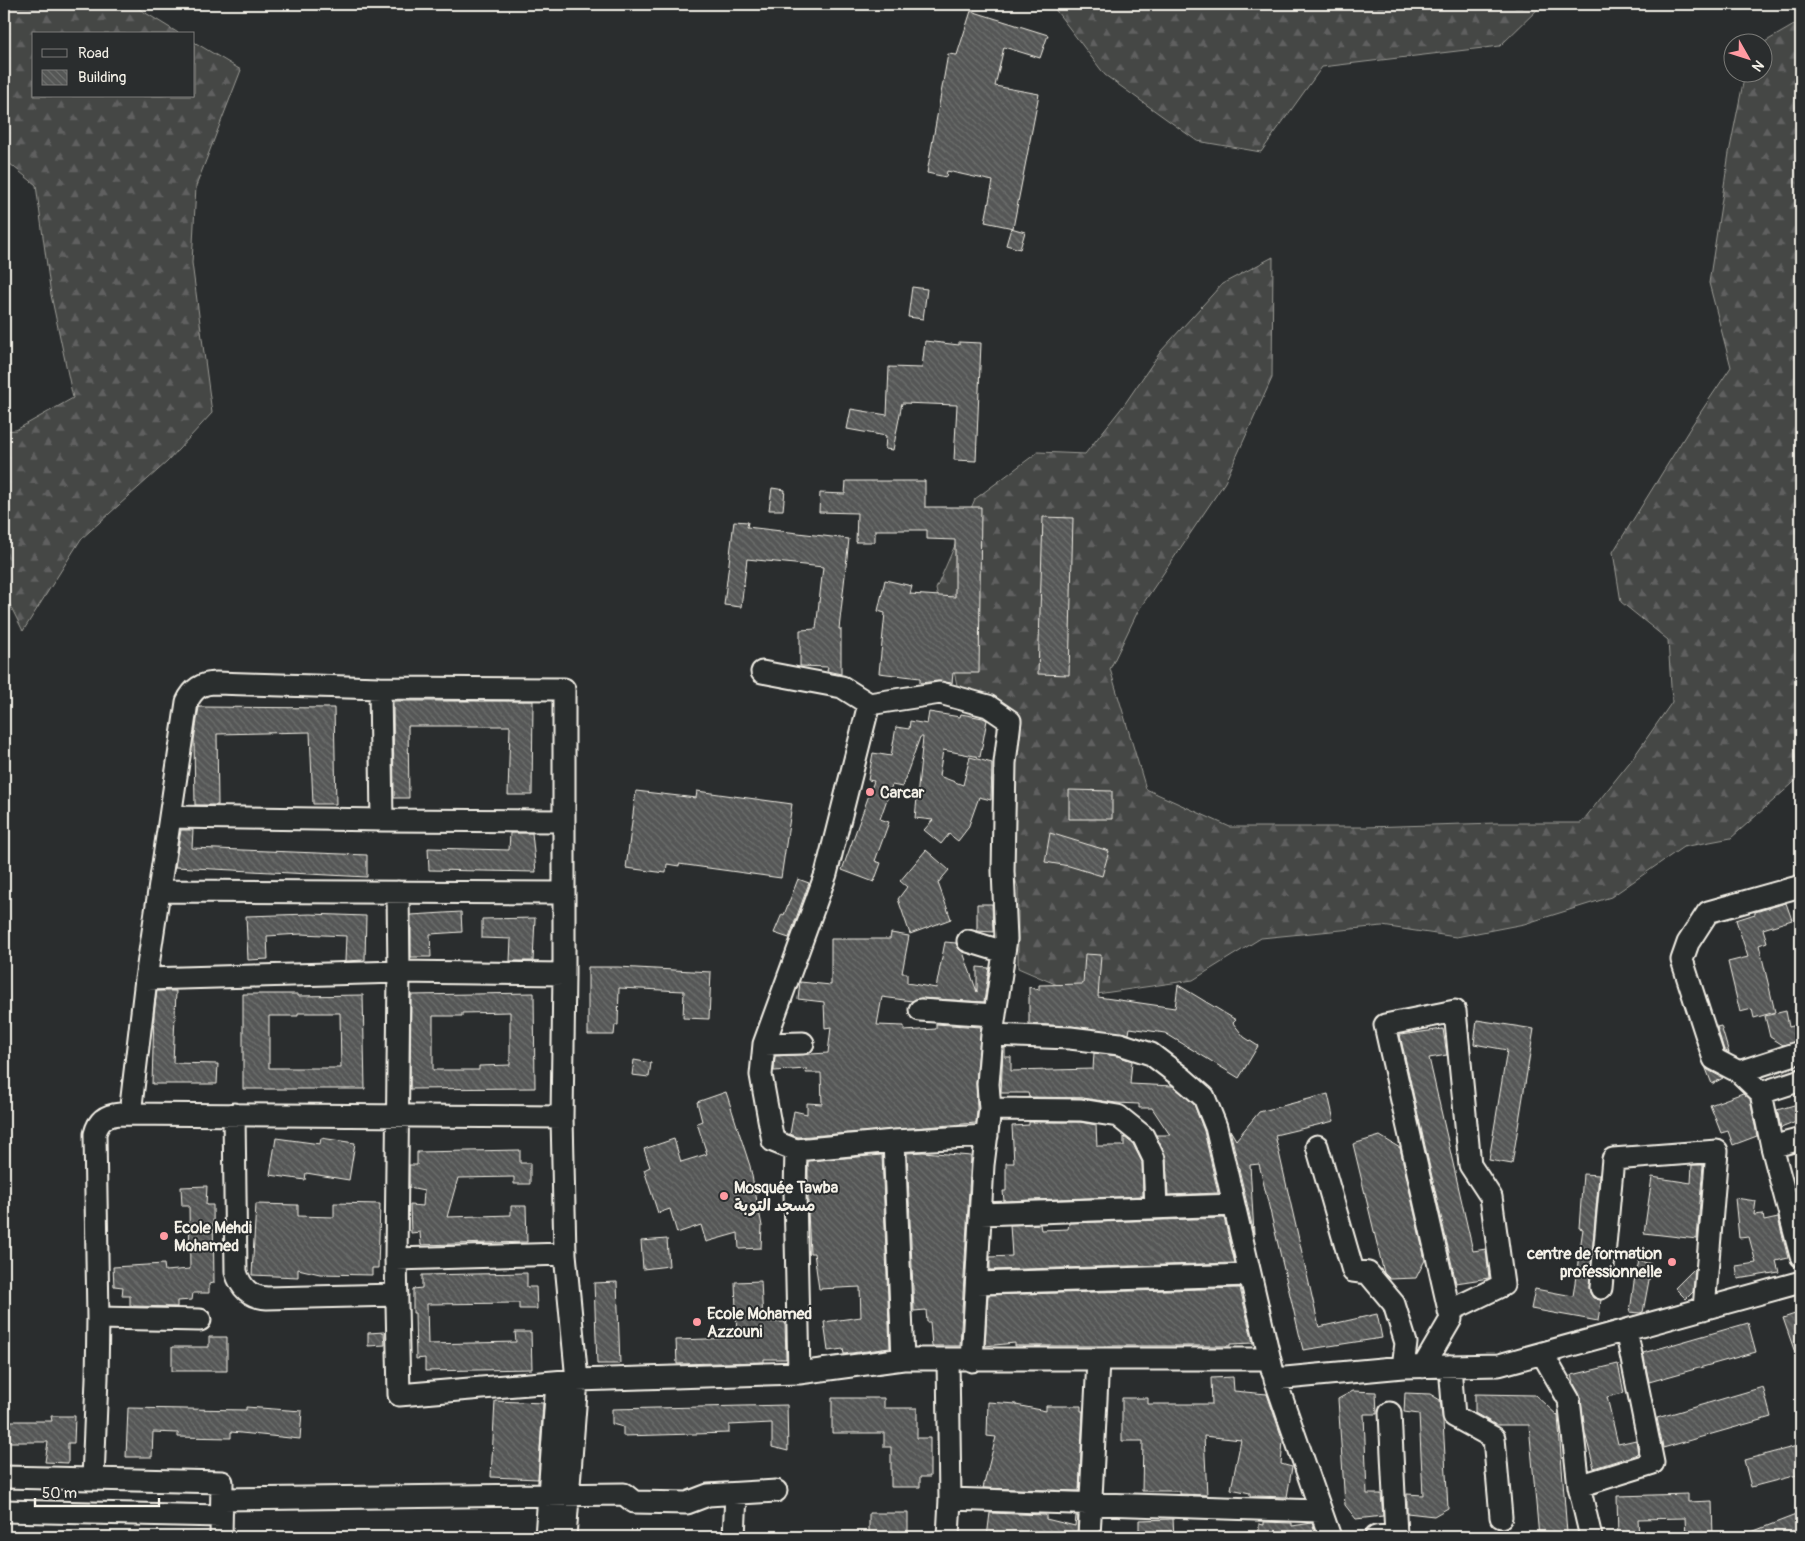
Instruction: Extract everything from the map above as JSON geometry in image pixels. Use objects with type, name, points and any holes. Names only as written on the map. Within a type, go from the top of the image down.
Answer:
[{"type":"street","points":[[762,672],[842,688],[868,704],[940,693],[988,706],[1010,721],[1005,763],[1003,871],[1006,939],[993,1025],[988,1084],[990,1109],[983,1165],[972,1361]]},
{"type":"street","points":[[130,1114],[146,979],[186,702],[190,695],[201,685],[216,683],[380,688],[564,689],[562,1117],[567,1381],[559,1494],[565,1537]]},
{"type":"street","points":[[380,688],[382,820]]},
{"type":"street","points":[[868,704],[826,874],[764,1044],[761,1075],[773,1141],[796,1150],[894,1141],[987,1136]]},
{"type":"street","points":[[170,817],[564,821]]},
{"type":"street","points":[[1801,886],[1708,912],[1688,943],[1682,960],[1714,1058],[1739,1072],[1761,1094],[1772,1147],[1801,1256]]},
{"type":"street","points":[[159,891],[563,892]]},
{"type":"street","points":[[398,892],[396,1259],[399,1395],[567,1381],[799,1373],[903,1360],[1098,1360],[1272,1369],[1499,1365],[1801,1282]]},
{"type":"street","points":[[968,941],[1004,952]]},
{"type":"street","points":[[146,979],[399,972],[564,974]]},
{"type":"street","points":[[920,1010],[993,1025],[1120,1044],[1151,1054],[1182,1076],[1204,1097],[1216,1127],[1272,1369],[1330,1537]]},
{"type":"street","points":[[1413,1367],[1451,1319],[1449,1311],[1385,1025],[1455,1011],[1470,1165],[1491,1196],[1503,1285],[1449,1311]]},
{"type":"street","points":[[764,1044],[803,1043]]},
{"type":"street","points":[[1739,1072],[1801,1052]]},
{"type":"street","points":[[1761,1094],[1801,1080]]},
{"type":"street","points":[[990,1109],[1081,1110],[1118,1116],[1143,1136],[1154,1159],[1156,1208]]},
{"type":"street","points":[[92,1479],[98,1378],[95,1134],[99,1123],[108,1116],[130,1114],[234,1114],[562,1117]]},
{"type":"street","points":[[234,1114],[236,1272],[242,1286],[253,1295],[267,1298],[397,1295]]},
{"type":"street","points":[[1772,1147],[1801,1139]]},
{"type":"street","points":[[894,1141],[903,1360]]},
{"type":"street","points":[[1317,1146],[1353,1270],[1368,1273],[1394,1304],[1413,1367]]},
{"type":"street","points":[[796,1150],[795,1193],[799,1373]]},
{"type":"street","points":[[1601,1288],[1613,1159],[1717,1151],[1704,1309]]},
{"type":"street","points":[[980,1214],[1234,1205]]},
{"type":"street","points":[[396,1259],[565,1254]]},
{"type":"street","points":[[977,1283],[1250,1275]]},
{"type":"street","points":[[98,1318],[200,1320]]},
{"type":"street","points":[[1579,1486],[1653,1463],[1626,1330]]},
{"type":"street","points":[[1542,1353],[1569,1400],[1579,1486],[1591,1537]]},
{"type":"street","points":[[948,1360],[950,1499],[948,1537]]},
{"type":"street","points":[[1089,1537],[1098,1360]]},
{"type":"street","points":[[1450,1366],[1454,1416],[1494,1438],[1500,1517]]},
{"type":"street","points":[[1390,1413],[1391,1536]]},
{"type":"street","points":[[4,1477],[222,1482],[221,1537]]},
{"type":"street","points":[[4,1511],[222,1507],[559,1494],[624,1494],[634,1502],[687,1503],[708,1495],[776,1491]]},
{"type":"street","points":[[546,1537],[559,1494]]},
{"type":"street","points":[[734,1537],[736,1494]]},
{"type":"street","points":[[950,1499],[1091,1502],[1320,1511]]},
{"type":"green space","points":[[53,4],[131,4],[177,32],[32,32],[32,98],[195,98],[195,43],[241,70],[196,186],[192,263],[212,413],[167,462],[81,539],[23,631],[4,593],[4,431],[16,430],[73,398],[51,295],[36,185],[4,159],[4,8]]},
{"type":"green space","points":[[1051,4],[1543,4],[1500,46],[1322,67],[1261,152],[1197,141],[1105,75]]},
{"type":"green space","points":[[1801,21],[1801,776],[1731,838],[1683,847],[1611,897],[1524,924],[1456,937],[1382,926],[1261,938],[1193,980],[1083,996],[1018,968],[1018,888],[1002,833],[1015,727],[962,708],[936,589],[975,499],[1038,452],[1085,454],[1124,405],[1161,351],[1222,284],[1273,257],[1272,378],[1225,482],[1138,611],[1110,669],[1146,789],[1230,827],[1366,827],[1496,823],[1581,823],[1633,758],[1672,702],[1668,640],[1621,602],[1613,552],[1692,425],[1731,367],[1709,283],[1729,153],[1743,82],[1772,82],[1772,38]]},
{"type":"building","points":[[971,11],[1048,35],[1040,58],[1004,47],[995,86],[1039,94],[1013,228],[985,222],[993,181],[947,171],[946,177],[927,173],[948,54],[957,55]]},
{"type":"building","points":[[1011,228],[1025,232],[1020,249],[1006,245]]},
{"type":"building","points":[[912,287],[927,289],[923,319],[908,317]]},
{"type":"building","points":[[925,341],[959,345],[959,342],[981,343],[976,461],[954,460],[957,405],[902,403],[893,450],[885,449],[886,436],[847,429],[851,409],[887,415],[889,367],[922,368]]},
{"type":"building","points":[[846,481],[925,481],[925,507],[981,507],[979,673],[953,673],[952,683],[938,681],[920,683],[920,678],[879,673],[885,613],[878,611],[885,580],[912,586],[910,594],[955,597],[955,540],[927,539],[927,530],[875,530],[875,542],[856,542],[857,513],[819,512],[820,493],[845,494]]},
{"type":"building","points":[[772,488],[785,490],[783,510],[769,510]]},
{"type":"building","points":[[1043,517],[1073,518],[1069,675],[1038,674]]},
{"type":"building","points":[[734,521],[748,522],[747,527],[849,539],[839,629],[841,629],[841,674],[827,671],[828,667],[800,666],[800,630],[816,629],[823,567],[747,559],[741,607],[724,605]]},
{"type":"building","points":[[393,701],[533,701],[532,795],[508,795],[510,726],[408,726],[409,798],[394,798]]},
{"type":"building","points":[[199,707],[334,708],[336,804],[313,804],[310,732],[217,734],[218,805],[195,805],[194,740]]},
{"type":"building","points":[[929,712],[960,717],[961,714],[987,720],[980,757],[943,750],[939,776],[963,785],[970,757],[992,763],[991,800],[979,797],[968,828],[958,841],[949,834],[941,844],[924,830],[933,820],[915,818],[923,737],[920,737],[902,787],[892,785],[880,819],[889,822],[875,861],[881,863],[874,882],[842,870],[874,781],[868,780],[873,753],[891,756],[896,727],[909,729],[910,721],[927,724]]},
{"type":"building","points":[[1069,790],[1112,791],[1112,819],[1069,819]]},
{"type":"building","points":[[636,791],[696,798],[697,791],[792,804],[781,878],[679,864],[679,866],[667,864],[666,873],[626,868]]},
{"type":"building","points":[[181,830],[193,830],[192,848],[367,855],[367,877],[175,867]]},
{"type":"building","points":[[510,833],[532,833],[536,872],[429,870],[428,848],[509,850]]},
{"type":"building","points":[[1050,833],[1109,851],[1102,876],[1069,866],[1045,862]]},
{"type":"building","points":[[926,850],[949,870],[938,883],[951,919],[910,934],[898,899],[907,887],[900,881]]},
{"type":"building","points":[[798,879],[809,883],[789,938],[774,933],[782,914],[784,915]]},
{"type":"building","points":[[1786,903],[1792,920],[1763,929],[1767,942],[1759,945],[1775,1012],[1754,1018],[1752,1009],[1740,1012],[1728,962],[1748,957],[1736,920]]},
{"type":"building","points":[[977,904],[992,904],[993,932],[977,931]]},
{"type":"building","points":[[461,912],[462,932],[430,934],[431,957],[411,957],[411,915]]},
{"type":"building","points":[[310,914],[366,916],[365,960],[345,961],[346,936],[301,934],[267,936],[268,959],[248,960],[246,916]]},
{"type":"building","points":[[535,918],[533,961],[510,961],[511,939],[482,938],[482,919]]},
{"type":"building","points":[[891,933],[909,936],[902,973],[907,973],[907,983],[936,988],[945,942],[956,943],[963,952],[977,992],[977,967],[989,968],[984,1002],[921,998],[912,1001],[882,997],[877,1025],[904,1026],[904,1031],[936,1029],[936,1024],[981,1027],[976,1083],[976,1123],[798,1137],[790,1134],[794,1111],[807,1114],[807,1103],[822,1104],[821,1073],[806,1073],[807,1069],[774,1071],[775,1056],[828,1053],[831,1027],[825,1028],[824,1002],[798,999],[800,982],[831,985],[831,939],[890,939]]},
{"type":"building","points":[[1085,954],[1101,955],[1098,997],[1175,1008],[1178,985],[1236,1020],[1233,1023],[1244,1037],[1258,1046],[1239,1078],[1165,1033],[1130,1028],[1129,1034],[1071,1026],[1029,1024],[1029,987],[1039,990],[1039,985],[1083,984]]},
{"type":"building","points":[[588,967],[711,972],[709,1019],[683,1018],[684,991],[619,988],[618,1025],[615,1025],[614,1035],[588,1035]]},
{"type":"building","points":[[157,991],[176,991],[173,1063],[218,1064],[217,1084],[152,1084],[154,1014]]},
{"type":"building","points":[[534,993],[535,1088],[410,1089],[411,995]],"holes":[[[510,1012],[510,1065],[479,1066],[479,1070],[433,1070],[433,1016],[462,1016],[462,1013]]]},
{"type":"building","points":[[243,994],[298,994],[298,996],[363,995],[365,1089],[243,1089]],"holes":[[[298,1013],[340,1013],[341,1068],[269,1068],[269,1016],[298,1016]]]},
{"type":"building","points":[[1786,1011],[1789,1027],[1801,1024],[1801,1040],[1783,1045],[1770,1037],[1765,1016]]},
{"type":"building","points":[[1477,1020],[1534,1029],[1512,1164],[1489,1160],[1507,1050],[1474,1044]]},
{"type":"building","points":[[1721,1026],[1729,1053],[1724,1050],[1717,1027]]},
{"type":"building","points":[[1443,1029],[1447,1055],[1429,1058],[1473,1251],[1486,1249],[1489,1278],[1456,1283],[1400,1035]]},
{"type":"building","points":[[1003,1048],[1005,1048],[1005,1057],[1011,1057],[1011,1071],[1093,1069],[1094,1053],[1117,1056],[1132,1061],[1130,1084],[1173,1086],[1194,1104],[1204,1131],[1218,1193],[1168,1195],[1166,1158],[1156,1135],[1170,1135],[1152,1108],[1139,1108],[1139,1104],[1083,1098],[1029,1097],[1028,1093],[1001,1093]]},
{"type":"building","points":[[634,1060],[651,1063],[649,1077],[632,1075]]},
{"type":"building","points":[[1705,1066],[1708,1070],[1723,1078],[1712,1084]]},
{"type":"building","name":"Mosquée Tawba مسجد التوبة","points":[[726,1092],[750,1166],[762,1226],[761,1248],[739,1249],[738,1233],[706,1242],[701,1225],[677,1233],[670,1209],[658,1213],[644,1170],[650,1167],[644,1149],[674,1139],[681,1162],[707,1154],[697,1123],[702,1121],[697,1102]]},
{"type":"building","points":[[1743,1093],[1750,1099],[1757,1136],[1733,1145],[1728,1131],[1721,1133],[1710,1105]]},
{"type":"building","points":[[1328,1094],[1334,1121],[1275,1135],[1319,1327],[1377,1314],[1382,1338],[1303,1350],[1259,1164],[1250,1165],[1254,1234],[1230,1130],[1236,1140],[1259,1112]]},
{"type":"building","points":[[1801,1103],[1801,1120],[1781,1128],[1777,1110]]},
{"type":"building","points":[[1029,1122],[1080,1122],[1096,1125],[1097,1146],[1124,1146],[1124,1137],[1133,1144],[1142,1162],[1143,1196],[1004,1201],[1003,1191],[1006,1191],[1006,1163],[1014,1163],[1012,1126],[1029,1125]]},
{"type":"building","points":[[1380,1136],[1400,1148],[1425,1260],[1416,1278],[1390,1279],[1384,1273],[1353,1144]]},
{"type":"building","points":[[276,1138],[320,1144],[321,1138],[355,1143],[349,1180],[306,1173],[305,1180],[270,1175]]},
{"type":"building","points":[[520,1150],[520,1163],[530,1163],[530,1184],[514,1184],[514,1177],[458,1178],[447,1217],[511,1215],[511,1206],[526,1206],[527,1242],[421,1245],[420,1232],[411,1233],[410,1205],[423,1206],[424,1191],[409,1188],[409,1165],[417,1165],[417,1152]]},
{"type":"building","points":[[923,1152],[971,1156],[960,1346],[932,1346],[930,1322],[927,1322],[926,1310],[914,1311],[907,1153]]},
{"type":"building","points":[[882,1155],[890,1348],[844,1354],[843,1349],[828,1351],[824,1322],[861,1317],[860,1287],[819,1289],[814,1253],[810,1253],[808,1161]]},
{"type":"building","points":[[1692,1165],[1703,1165],[1697,1239],[1644,1233],[1652,1177],[1691,1183]]},
{"type":"building","points":[[1583,1174],[1599,1175],[1589,1287],[1593,1298],[1601,1300],[1598,1321],[1531,1309],[1535,1289],[1573,1296],[1583,1229],[1579,1228]]},
{"type":"building","points":[[207,1186],[206,1205],[213,1205],[214,1283],[209,1284],[209,1293],[193,1293],[192,1300],[177,1301],[177,1307],[130,1306],[130,1296],[122,1296],[123,1287],[114,1286],[113,1267],[164,1264],[165,1271],[190,1269],[189,1206],[182,1206],[181,1187]]},
{"type":"building","points":[[1735,1198],[1756,1201],[1754,1215],[1763,1214],[1764,1221],[1778,1218],[1788,1258],[1776,1261],[1779,1272],[1738,1279],[1736,1266],[1756,1263],[1749,1237],[1739,1238]]},
{"type":"building","points":[[334,1203],[380,1204],[378,1268],[372,1268],[372,1275],[320,1274],[298,1269],[298,1277],[252,1275],[256,1204],[298,1205],[298,1216],[334,1217]]},
{"type":"building","points":[[1224,1218],[1235,1263],[990,1270],[990,1257],[1012,1256],[1010,1225],[1040,1224],[1041,1230],[1068,1229],[1069,1223]]},
{"type":"building","points":[[667,1239],[669,1266],[643,1269],[641,1241]]},
{"type":"building","points":[[1639,1261],[1652,1264],[1643,1312],[1640,1313],[1630,1312]]},
{"type":"building","points":[[1695,1268],[1693,1292],[1686,1299],[1675,1288]]},
{"type":"building","points":[[527,1273],[527,1287],[536,1287],[537,1309],[519,1309],[519,1303],[427,1304],[428,1344],[516,1342],[515,1332],[531,1332],[532,1369],[425,1371],[425,1358],[416,1359],[415,1313],[413,1313],[413,1289],[422,1288],[422,1275]]},
{"type":"building","points":[[761,1281],[763,1322],[785,1322],[786,1359],[764,1359],[764,1362],[677,1364],[676,1340],[737,1338],[735,1282]]},
{"type":"building","points":[[617,1282],[620,1364],[597,1364],[594,1283]]},
{"type":"building","points":[[1240,1288],[1253,1343],[1230,1344],[1230,1346],[1015,1346],[1015,1343],[985,1346],[988,1295]]},
{"type":"building","points":[[1801,1312],[1801,1363],[1799,1364],[1783,1318]]},
{"type":"building","points":[[1748,1323],[1756,1352],[1649,1382],[1643,1353]]},
{"type":"building","points":[[384,1332],[385,1345],[368,1346],[368,1333]]},
{"type":"building","points":[[209,1337],[227,1337],[227,1371],[172,1371],[172,1347],[209,1347]]},
{"type":"building","points":[[1618,1364],[1624,1393],[1607,1397],[1618,1444],[1636,1440],[1638,1454],[1594,1468],[1585,1433],[1581,1398],[1572,1375]]},
{"type":"building","points":[[1233,1377],[1234,1391],[1267,1394],[1283,1441],[1281,1464],[1292,1467],[1287,1497],[1250,1496],[1250,1493],[1231,1489],[1241,1440],[1204,1436],[1207,1495],[1180,1494],[1180,1491],[1142,1491],[1143,1441],[1122,1441],[1122,1398],[1148,1398],[1148,1404],[1212,1404],[1211,1378]]},
{"type":"building","points":[[1763,1387],[1771,1417],[1663,1448],[1657,1418]]},
{"type":"building","points":[[1353,1391],[1376,1392],[1377,1414],[1364,1414],[1367,1494],[1381,1494],[1383,1516],[1356,1519],[1345,1505],[1338,1399]]},
{"type":"building","points":[[1405,1393],[1430,1394],[1440,1400],[1448,1508],[1434,1516],[1407,1513],[1407,1494],[1423,1495],[1419,1414],[1404,1412]]},
{"type":"building","points":[[1475,1394],[1535,1395],[1558,1416],[1567,1533],[1556,1533],[1556,1537],[1539,1537],[1529,1425],[1496,1425],[1475,1413]]},
{"type":"building","points":[[832,1398],[884,1398],[884,1408],[917,1408],[917,1438],[930,1438],[930,1477],[920,1477],[920,1487],[891,1487],[891,1447],[884,1447],[884,1433],[832,1433]]},
{"type":"building","points":[[495,1401],[543,1403],[538,1479],[491,1477]]},
{"type":"building","points":[[988,1402],[1016,1404],[1046,1411],[1046,1406],[1081,1406],[1081,1411],[1083,1411],[1079,1491],[983,1488],[996,1437],[987,1436]]},
{"type":"building","points":[[787,1405],[788,1451],[772,1447],[772,1423],[729,1425],[729,1433],[623,1436],[623,1427],[612,1424],[612,1409]]},
{"type":"building","points":[[246,1407],[302,1411],[300,1439],[231,1432],[231,1438],[178,1437],[178,1433],[153,1432],[152,1457],[126,1457],[128,1408],[246,1410]]},
{"type":"building","points":[[51,1416],[75,1416],[74,1443],[68,1443],[68,1463],[45,1462],[48,1442],[4,1442],[4,1421],[52,1421]]},
{"type":"building","points":[[1801,1445],[1801,1474],[1751,1487],[1744,1460]]},
{"type":"building","points":[[1688,1494],[1688,1502],[1712,1501],[1713,1537],[1686,1537],[1685,1518],[1638,1519],[1639,1537],[1618,1537],[1617,1496]]},
{"type":"building","points":[[869,1513],[908,1513],[908,1537],[869,1537]]},
{"type":"building","points":[[990,1513],[1046,1515],[1046,1519],[1075,1526],[1076,1516],[1078,1516],[1077,1537],[987,1537]]},
{"type":"building","points":[[1801,1513],[1801,1537],[1741,1537],[1741,1536]]},
{"type":"building","points":[[1173,1519],[1174,1537],[1139,1537],[1139,1520]]},
{"type":"building","points":[[1264,1522],[1292,1523],[1292,1526],[1312,1523],[1317,1537],[1259,1537],[1259,1524],[1264,1525]]},
{"type":"place","name":"Carcar","points":[[870,792]]},
{"type":"place","name":"Mosquée Tawba مسجد التوبة","points":[[724,1196]]},
{"type":"place","name":"Ecole Mehdi Mohamed","points":[[164,1236]]},
{"type":"place","name":"centre de formation professionnelle","points":[[1672,1262]]},
{"type":"place","name":"Ecole Mohamed Azzouni","points":[[697,1322]]}]
